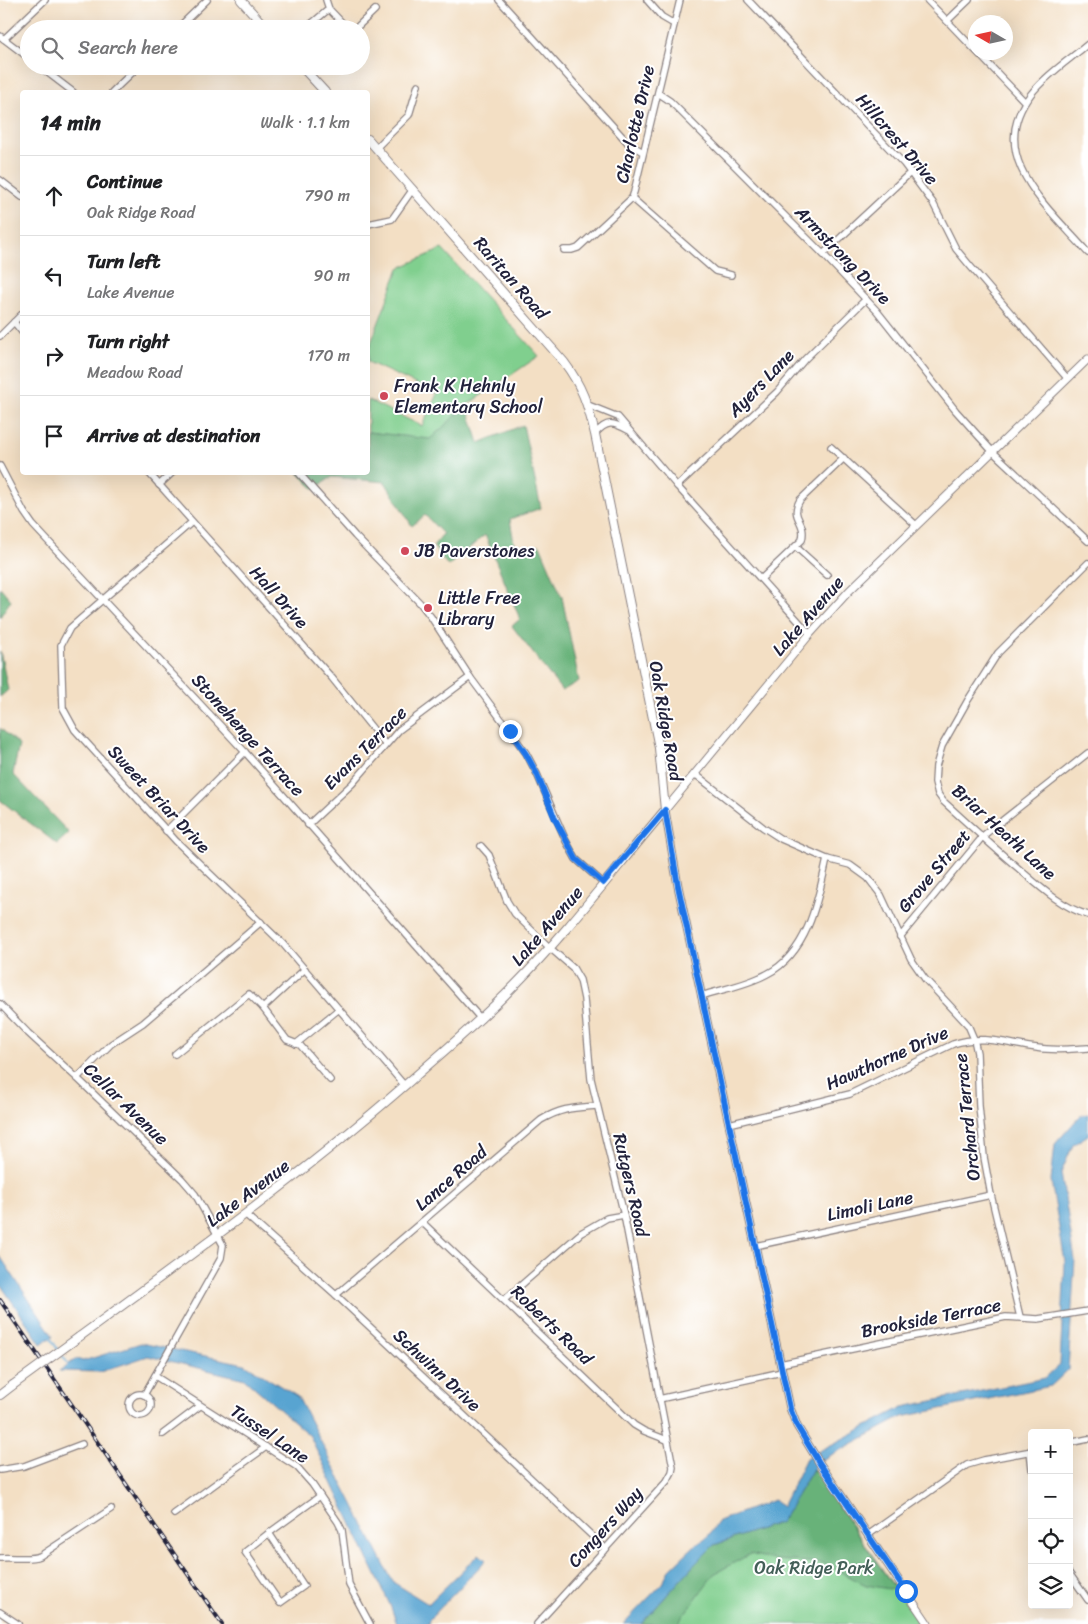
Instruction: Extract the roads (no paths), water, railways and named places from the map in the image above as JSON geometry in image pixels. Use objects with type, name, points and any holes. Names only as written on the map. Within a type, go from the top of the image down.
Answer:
[{"type":"main road","points":[[241,0],[259,20]]},
{"type":"main road","points":[[309,75],[323,90]]},
{"type":"main road","name":"Raritan Road","points":[[370,141],[564,362],[577,379],[588,405]]},
{"type":"main road","name":"Oak Ridge Road","points":[[588,405],[659,748],[665,810]]},
{"type":"main road","name":"Lake Avenue","points":[[0,1394],[246,1215],[405,1086],[480,1019],[550,948],[665,810]]},
{"type":"street","points":[[22,20],[45,0]]},
{"type":"street","points":[[186,20],[207,0]]},
{"type":"street","points":[[326,0],[328,8],[339,20]]},
{"type":"street","points":[[499,0],[629,144],[643,152]]},
{"type":"street","points":[[647,0],[662,17],[674,24]]},
{"type":"street","name":"Charlotte Drive","points":[[564,250],[578,248],[632,198],[680,0]]},
{"type":"street","name":"Hillcrest Drive","points":[[748,0],[910,172],[933,203],[956,249],[970,268],[1067,378]]},
{"type":"street","points":[[927,0],[968,43]]},
{"type":"street","points":[[947,21],[969,0]]},
{"type":"street","points":[[315,20],[328,8]]},
{"type":"street","points":[[365,20],[375,10]]},
{"type":"street","points":[[20,22],[2,37],[20,51]]},
{"type":"street","points":[[1088,44],[1042,82],[1025,102],[1015,131],[1015,147],[1020,170],[1033,190],[1088,253]]},
{"type":"street","points":[[984,60],[1025,102]]},
{"type":"street","points":[[51,75],[70,90]]},
{"type":"street","points":[[114,90],[130,75]]},
{"type":"street","points":[[376,148],[409,115],[418,85]]},
{"type":"street","name":"Armstrong Drive","points":[[658,93],[670,101],[878,311],[956,411],[992,451],[1088,542]]},
{"type":"street","points":[[823,254],[910,172]]},
{"type":"street","points":[[0,180],[20,195]]},
{"type":"street","points":[[370,224],[392,219],[413,189]]},
{"type":"street","points":[[632,198],[715,271],[731,275]]},
{"type":"street","name":"Ayers Lane","points":[[677,486],[777,392],[805,359],[866,299]]},
{"type":"street","points":[[0,336],[20,316]]},
{"type":"street","points":[[14,322],[20,330]]},
{"type":"street","name":"Lake Avenue","points":[[665,810],[810,634],[849,590],[1088,359]]},
{"type":"street","points":[[588,405],[618,417],[677,486],[810,634]]},
{"type":"street","points":[[595,434],[602,426],[608,424],[617,424],[629,431]]},
{"type":"street","points":[[831,447],[916,525]]},
{"type":"street","points":[[761,579],[802,540],[803,526],[796,514],[796,506],[800,500],[844,458]]},
{"type":"street","name":"Stonehenge Terrace","points":[[0,466],[24,512],[245,752],[480,1019]]},
{"type":"street","name":"Hall Drive","points":[[151,475],[332,678],[385,744]]},
{"type":"street","points":[[159,485],[170,475]]},
{"type":"street","points":[[301,475],[431,617],[470,677],[526,754],[576,859],[603,883]]},
{"type":"street","name":"Sweet Briar Drive","points":[[192,522],[70,628],[61,645],[63,708],[75,730],[166,831],[261,922],[305,969],[405,1086]]},
{"type":"street","points":[[796,546],[827,575]]},
{"type":"street","name":"Briar Heath Lane","points":[[1088,563],[998,653],[942,746],[936,766],[935,782],[938,794],[943,801],[982,837],[1054,897],[1088,915]]},
{"type":"street","name":"Evans Terrace","points":[[308,825],[352,784],[399,730],[470,677]]},
{"type":"street","points":[[166,831],[245,752]]},
{"type":"street","name":"Grove Street","points":[[900,936],[982,837],[1088,752]]},
{"type":"street","name":"Orchard Terrace","points":[[695,774],[776,835],[808,852],[850,865],[873,883],[885,901],[911,959],[925,980],[968,1025],[977,1053],[981,1131],[991,1195],[1020,1317]]},
{"type":"street","name":"Oak Ridge Road","points":[[665,810],[675,873],[793,1417],[820,1464],[928,1624]]},
{"type":"street","name":"Rutgers Road","points":[[481,846],[489,855],[507,901],[515,914],[573,968],[580,980],[584,999],[590,1079],[624,1215],[667,1440]]},
{"type":"street","points":[[701,996],[767,974],[781,966],[791,956],[801,942],[809,923],[827,859]]},
{"type":"street","points":[[77,1078],[111,1044],[143,1023],[261,922]]},
{"type":"street","points":[[263,1008],[305,969]]},
{"type":"street","points":[[175,1054],[249,994],[263,1008],[287,1040],[300,1045],[330,1080]]},
{"type":"street","name":"Cellar Avenue","points":[[0,1004],[182,1179],[195,1194],[218,1235]]},
{"type":"street","points":[[296,1044],[339,1009]]},
{"type":"street","name":"Hawthorne Drive","points":[[729,1124],[850,1094],[953,1044],[974,1039],[1055,1050],[1088,1048]]},
{"type":"street","name":"Lance Road","points":[[336,1295],[541,1120],[555,1112],[570,1108],[596,1106]]},
{"type":"street","name":"Limoli Lane","points":[[755,1246],[991,1195]]},
{"type":"street","name":"Schwinn Drive","points":[[246,1215],[336,1295],[606,1549]]},
{"type":"street","points":[[504,1300],[581,1233],[607,1218],[624,1215]]},
{"type":"street","name":"Roberts Road","points":[[422,1222],[634,1425],[667,1440]]},
{"type":"street","points":[[144,1395],[221,1258],[223,1245],[218,1235]]},
{"type":"street","name":"Brookside Terrace","points":[[659,1399],[781,1368],[1006,1317],[1038,1319],[1088,1311]]},
{"type":"street","name":"Tussel Lane","points":[[155,1376],[297,1467],[305,1475],[342,1530],[349,1585],[367,1623]]},
{"type":"street","points":[[163,1434],[200,1406]]},
{"type":"street","points":[[1073,1442],[1088,1439]]},
{"type":"street","name":"Congers Way","points":[[537,1624],[670,1477],[673,1467],[667,1440]]},
{"type":"street","points":[[0,1470],[24,1466],[82,1444]]},
{"type":"street","points":[[174,1514],[266,1447]]},
{"type":"street","points":[[868,1534],[967,1465],[1028,1452]]},
{"type":"street","points":[[269,1532],[304,1586],[280,1603],[245,1552],[269,1532],[320,1496]]},
{"type":"street","points":[[0,1558],[15,1556],[35,1558],[40,1556],[111,1509]]},
{"type":"street","points":[[1073,1579],[1088,1600]]},
{"type":"street","points":[[0,1612],[18,1624]]},
{"type":"water","points":[[1088,1114],[1088,1135],[1073,1145],[1061,1173],[1075,1260],[1068,1370],[1051,1386],[902,1417],[820,1461],[813,1469],[781,1522],[714,1545],[641,1624],[623,1624],[661,1585],[669,1570],[693,1547],[708,1536],[719,1521],[774,1500],[782,1507],[806,1458],[903,1407],[1045,1378],[1060,1364],[1065,1262],[1051,1181],[1055,1144],[1080,1116]]},
{"type":"water","points":[[0,1256],[53,1336],[41,1344],[0,1284]]},
{"type":"water","points":[[141,1343],[245,1364],[298,1397],[393,1582],[428,1604],[479,1554],[486,1560],[429,1620],[428,1624],[397,1624],[390,1605],[310,1436],[245,1379],[148,1356],[100,1372],[59,1371],[76,1359],[83,1361]]},
{"type":"waterway","points":[[50,1337],[58,1350]]},
{"type":"waterway","points":[[61,1354],[70,1366]]},
{"type":"railway","points":[[0,1300],[222,1624]]},
{"type":"place","name":"Frank K Hehnly Elementary School","points":[[384,396]]},
{"type":"place","name":"JB Paverstones","points":[[405,551]]},
{"type":"place","name":"Little Free Library","points":[[428,608]]},
{"type":"park label","name":"Oak Ridge Park","points":[[814,1568]]}]
